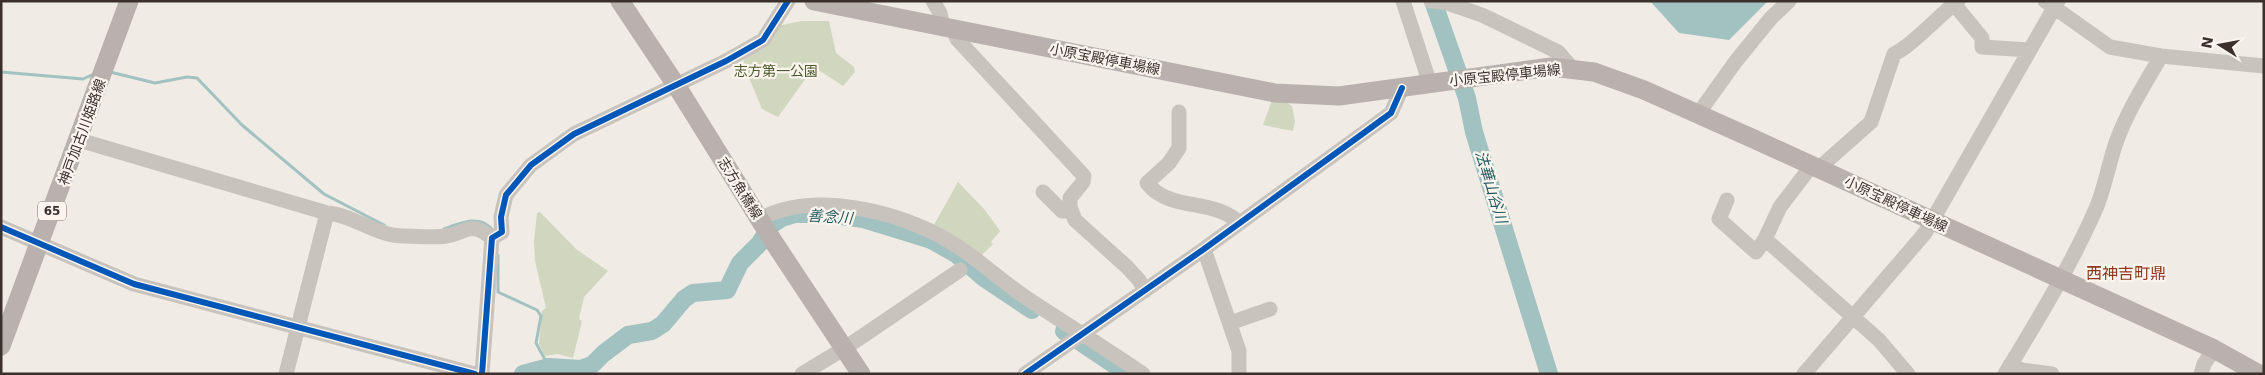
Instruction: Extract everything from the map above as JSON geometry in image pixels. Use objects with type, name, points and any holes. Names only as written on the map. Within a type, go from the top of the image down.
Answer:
[{"type":"main road","name":"神戸加古川姫路線","points":[[1,346],[79,140],[128,1]]},
{"type":"main road","name":"志方魚橋線","points":[[620,1],[676,85],[773,241],[861,374]]},
{"type":"main road","name":"小原宝殿停車場線","points":[[814,1],[1275,93],[1339,96],[1551,67],[1594,72],[1623,81],[1815,167],[2214,349],[2259,374]]},
{"type":"street","points":[[492,238],[502,232],[502,211],[506,195],[531,165],[574,134],[676,85],[762,40],[788,1]]},
{"type":"street","points":[[933,1],[957,39],[1084,176],[1083,182],[1070,198],[1071,210],[1080,225],[1127,267],[1139,280],[1145,291]]},
{"type":"street","points":[[1403,1],[1433,83]]},
{"type":"street","points":[[1698,114],[1736,61],[1771,18],[1789,1]]},
{"type":"street","points":[[1439,2],[1482,15],[1558,52],[1572,68]]},
{"type":"street","points":[[1727,200],[1719,219],[1756,252],[1765,239],[1780,207],[1815,167],[1871,122],[1894,54],[1902,50],[1956,3],[1982,38],[1982,47],[2030,50]]},
{"type":"street","points":[[1804,374],[1925,233],[2030,50],[2052,4],[2110,47],[2161,56],[2264,66]]},
{"type":"street","points":[[2052,374],[2008,369],[2061,279],[2095,211],[2108,176],[2116,142],[2129,111],[2161,56]]},
{"type":"street","points":[[1025,374],[1204,249],[1390,113],[1402,88]]},
{"type":"street","points":[[1179,112],[1179,148],[1169,163],[1147,184],[1161,196],[1231,214],[1239,223]]},
{"type":"street","points":[[79,140],[327,213],[341,214],[394,236],[447,236],[468,228],[474,228],[492,238]]},
{"type":"street","points":[[1043,192],[1062,211],[1071,210]]},
{"type":"street","points":[[762,222],[785,208],[826,205],[855,208],[907,223],[948,240],[1024,296],[1143,374]]},
{"type":"street","points":[[286,374],[327,213]]},
{"type":"street","points":[[3,231],[134,284],[475,374]]},
{"type":"street","points":[[482,374],[492,238]]},
{"type":"street","points":[[1765,239],[1880,340],[1908,374]]},
{"type":"street","points":[[1204,249],[1240,352],[1239,374]]},
{"type":"street","points":[[802,374],[845,348],[960,270]]},
{"type":"street","points":[[1230,323],[1270,309]]},
{"type":"street","points":[[2201,374],[2204,364],[2214,349]]},
{"type":"green space","name":"志方第一公園","points":[[801,21],[829,21],[836,53],[854,67],[855,72],[843,86],[814,67],[778,117],[762,109],[743,58],[778,26]]},
{"type":"green space","points":[[1272,100],[1284,101],[1292,106],[1295,121],[1293,131],[1263,125]]},
{"type":"green space","points":[[958,182],[985,210],[1000,231],[991,242],[993,244],[977,260],[931,230]]},
{"type":"green space","points":[[540,212],[576,249],[608,271],[584,297],[579,319],[582,321],[573,358],[558,354],[545,356],[539,344],[542,311],[546,308],[535,261],[534,241],[537,213]]},
{"type":"water","points":[[1650,1],[1768,1],[1729,40],[1679,33]]},
{"type":"waterway","name":"法華山谷川","points":[[1433,1],[1467,98],[1474,132],[1549,374]]},
{"type":"waterway","points":[[1,72],[83,79],[94,74]]},
{"type":"waterway","points":[[110,72],[155,83],[187,77],[197,78],[242,125],[324,194],[384,225]]},
{"type":"waterway","name":"善念川","points":[[523,374],[549,367],[581,369],[592,365],[628,335],[652,331],[663,324],[684,299],[693,293],[727,290],[740,263],[760,243],[771,225],[782,218],[795,214],[828,214],[863,219],[931,240],[956,254],[984,278],[1032,310]]},
{"type":"waterway","points":[[444,229],[464,222],[477,221],[489,226],[494,232]]},
{"type":"waterway","points":[[498,255],[498,292],[537,310],[541,316],[536,343],[549,367]]},
{"type":"waterway","name":"善念川","points":[[1064,331],[1128,374]]},
{"type":"cycle path","points":[[482,374],[492,238],[502,232],[501,217],[506,195],[531,165],[574,134],[726,61],[763,40],[788,1]]},
{"type":"cycle path","points":[[1025,374],[1204,249],[1391,113],[1402,88]]},
{"type":"cycle path","points":[[1,227],[134,284],[475,374]]},
{"type":"district","name":"西神吉町鼎","points":[[2126,273]]}]
